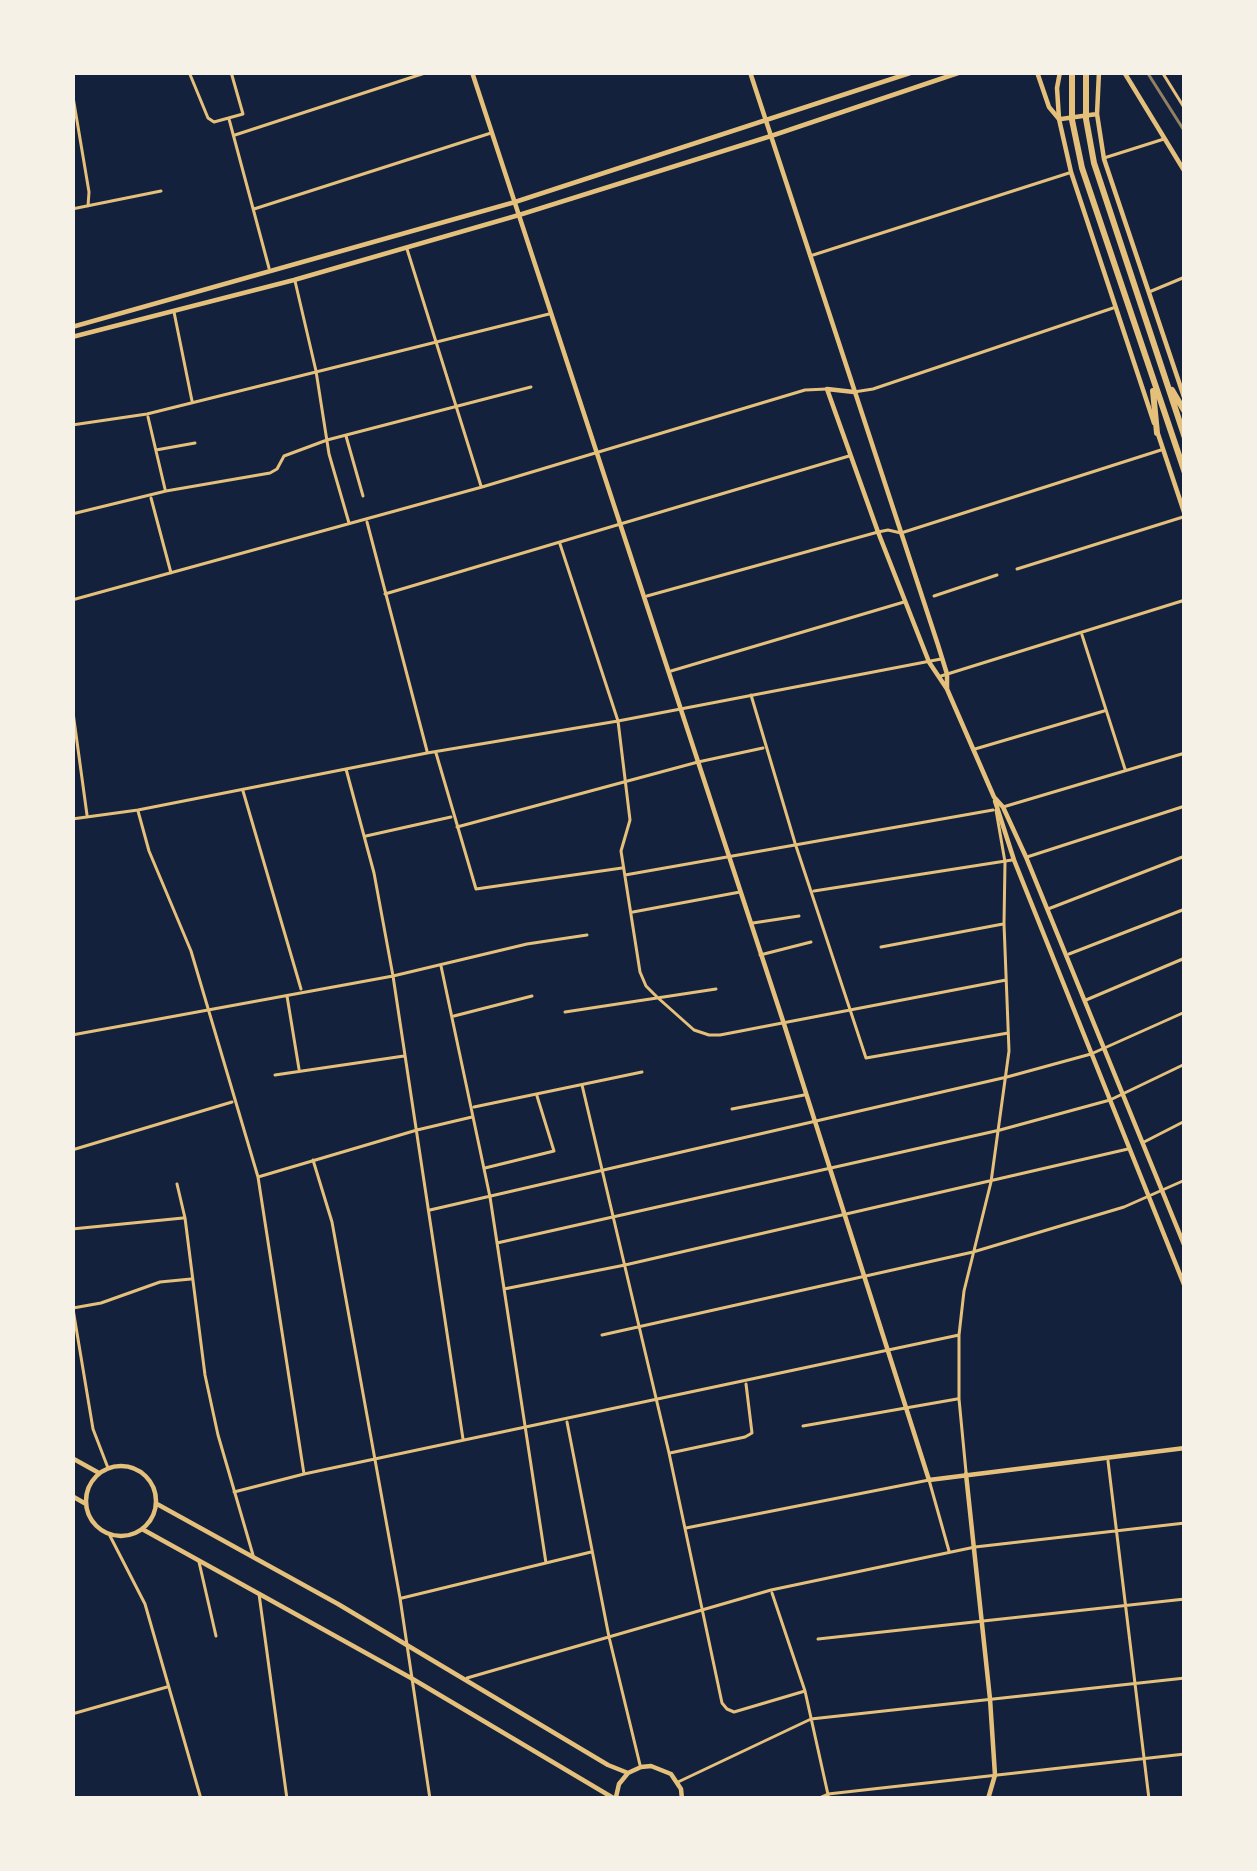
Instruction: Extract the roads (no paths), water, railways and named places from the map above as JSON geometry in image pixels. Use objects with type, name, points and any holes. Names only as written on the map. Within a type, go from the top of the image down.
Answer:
[{"type":"highway","points":[[1072,72],[1072,120],[1082,168],[1185,473]]},
{"type":"highway","points":[[1085,72],[1094,164],[1185,438]]},
{"type":"highway","points":[[1152,375],[1157,433]]},
{"type":"highway","points":[[1165,377],[1185,412]]},
{"type":"street","points":[[189,72],[214,122],[243,112],[231,72]]},
{"type":"street","points":[[235,135],[428,72]]},
{"type":"street","points":[[472,72],[784,1024],[950,1552]]},
{"type":"street","points":[[750,72],[942,658],[947,689],[1025,857],[1185,1247]]},
{"type":"street","points":[[72,327],[515,202],[913,72]]},
{"type":"street","points":[[72,337],[519,215],[961,72]]},
{"type":"street","points":[[1037,72],[1049,107],[1059,119]]},
{"type":"street","points":[[1017,569],[1185,516],[1071,172],[1059,119],[1060,72]]},
{"type":"street","points":[[1099,72],[1097,114],[1104,159],[1185,400]]},
{"type":"street","points":[[1124,72],[1185,172]]},
{"type":"street","points":[[1162,72],[1185,110]]},
{"type":"street","points":[[72,91],[88,206]]},
{"type":"street","points":[[1059,119],[1097,114]]},
{"type":"street","points":[[229,119],[270,272]]},
{"type":"street","points":[[254,209],[491,133]]},
{"type":"street","points":[[1104,159],[1166,139]]},
{"type":"street","points":[[810,256],[1071,172]]},
{"type":"street","points":[[72,209],[160,191]]},
{"type":"street","points":[[406,248],[482,487]]},
{"type":"street","points":[[1149,292],[1183,278],[1185,287]]},
{"type":"street","points":[[294,280],[349,524]]},
{"type":"street","points":[[72,600],[482,487],[806,390],[873,389],[1115,307]]},
{"type":"street","points":[[174,312],[192,403]]},
{"type":"street","points":[[72,425],[147,414],[551,314]]},
{"type":"street","points":[[72,514],[270,472],[284,456],[327,440],[531,387]]},
{"type":"street","points":[[827,389],[929,662],[943,675]]},
{"type":"street","points":[[147,414],[166,491]]},
{"type":"street","points":[[346,434],[363,496]]},
{"type":"street","points":[[157,450],[195,443]]},
{"type":"street","points":[[645,597],[878,532],[901,533],[1162,449]]},
{"type":"street","points":[[385,594],[850,456]]},
{"type":"street","points":[[150,496],[171,574]]},
{"type":"street","points":[[366,520],[427,753]]},
{"type":"street","points":[[560,544],[618,722],[630,825],[621,845],[623,868],[642,980],[657,998],[701,1034],[720,1035],[1006,980]]},
{"type":"street","points":[[934,596],[998,575]]},
{"type":"street","points":[[943,675],[1185,600]]},
{"type":"street","points":[[668,672],[905,602]]},
{"type":"street","points":[[1082,633],[1125,769]]},
{"type":"street","points":[[72,819],[618,722],[942,658]]},
{"type":"street","points":[[750,694],[866,1058],[1009,1033]]},
{"type":"street","points":[[72,705],[87,816]]},
{"type":"street","points":[[974,749],[1106,711]]},
{"type":"street","points":[[457,827],[766,747]]},
{"type":"street","points":[[436,752],[476,889],[623,868]]},
{"type":"street","points":[[625,875],[999,808],[1185,753]]},
{"type":"street","points":[[346,768],[393,976],[463,1440]]},
{"type":"street","points":[[242,789],[302,992]]},
{"type":"street","points":[[1025,857],[1185,806]]},
{"type":"street","points":[[999,808],[1014,860],[1185,1287]]},
{"type":"street","points":[[988,1799],[995,1775],[959,1399],[959,1335],[1007,1077],[1005,862],[999,808]]},
{"type":"street","points":[[137,809],[149,851],[191,951],[258,1177],[304,1474]]},
{"type":"street","points":[[364,837],[454,817]]},
{"type":"street","points":[[1046,909],[1185,856]]},
{"type":"street","points":[[812,892],[1014,860]]},
{"type":"street","points":[[631,913],[740,892]]},
{"type":"street","points":[[1066,956],[1185,909]]},
{"type":"street","points":[[750,923],[799,916]]},
{"type":"street","points":[[881,947],[1004,924]]},
{"type":"street","points":[[72,1035],[587,935]]},
{"type":"street","points":[[760,955],[811,942]]},
{"type":"street","points":[[1084,1000],[1185,958]]},
{"type":"street","points":[[441,966],[490,1197],[546,1563]]},
{"type":"street","points":[[565,1012],[716,989]]},
{"type":"street","points":[[287,995],[300,1071]]},
{"type":"street","points":[[452,1017],[532,996]]},
{"type":"street","points":[[430,1210],[1007,1077],[1091,1054],[1185,1012]]},
{"type":"street","points":[[275,1076],[406,1056]]},
{"type":"street","points":[[497,1243],[1000,1130],[1110,1100],[1185,1064]]},
{"type":"street","points":[[473,1108],[642,1072]]},
{"type":"street","points":[[582,1085],[722,1703],[734,1712],[805,1691]]},
{"type":"street","points":[[484,1168],[554,1151],[537,1093]]},
{"type":"street","points":[[732,1109],[806,1095]]},
{"type":"street","points":[[72,1150],[234,1101]]},
{"type":"street","points":[[258,1177],[474,1117]]},
{"type":"street","points":[[1143,1143],[1185,1121]]},
{"type":"street","points":[[504,1289],[1130,1149]]},
{"type":"street","points":[[313,1160],[332,1222],[400,1598],[430,1799]]},
{"type":"street","points":[[602,1335],[973,1252],[1124,1207],[1185,1180]]},
{"type":"street","points":[[178,1184],[206,1375],[254,1557]]},
{"type":"street","points":[[72,1229],[185,1218]]},
{"type":"street","points":[[108,1468],[92,1429],[72,1305],[100,1303],[160,1282],[193,1279]]},
{"type":"street","points":[[234,1492],[959,1335]]},
{"type":"street","points":[[669,1453],[752,1433],[745,1382]]},
{"type":"street","points":[[803,1426],[959,1399]]},
{"type":"street","points":[[566,1420],[609,1637],[641,1767]]},
{"type":"street","points":[[685,1528],[928,1480],[1185,1448]]},
{"type":"street","points":[[1108,1456],[1148,1799]]},
{"type":"street","points":[[72,1458],[99,1473]]},
{"type":"street","points":[[109,1534],[132,1535],[152,1518],[157,1504],[152,1484],[138,1469],[118,1466],[99,1473],[90,1484],[86,1504],[93,1522],[109,1534],[146,1604],[201,1799]]},
{"type":"street","points":[[72,1496],[86,1504]]},
{"type":"street","points":[[157,1504],[628,1773]]},
{"type":"street","points":[[464,1679],[772,1590],[975,1547],[1185,1523]]},
{"type":"street","points":[[142,1529],[411,1678],[615,1799],[619,1784],[641,1767],[662,1768],[678,1782],[685,1798]]},
{"type":"street","points":[[400,1598],[592,1551]]},
{"type":"street","points":[[198,1559],[216,1636]]},
{"type":"street","points":[[772,1590],[805,1691],[829,1797]]},
{"type":"street","points":[[259,1594],[287,1799]]},
{"type":"street","points":[[818,1639],[1185,1599]]},
{"type":"street","points":[[678,1782],[811,1719],[1185,1678]]},
{"type":"street","points":[[72,1714],[169,1687]]},
{"type":"street","points":[[818,1799],[1185,1754]]},
{"type":"railway","points":[[1147,72],[1185,132]]}]
